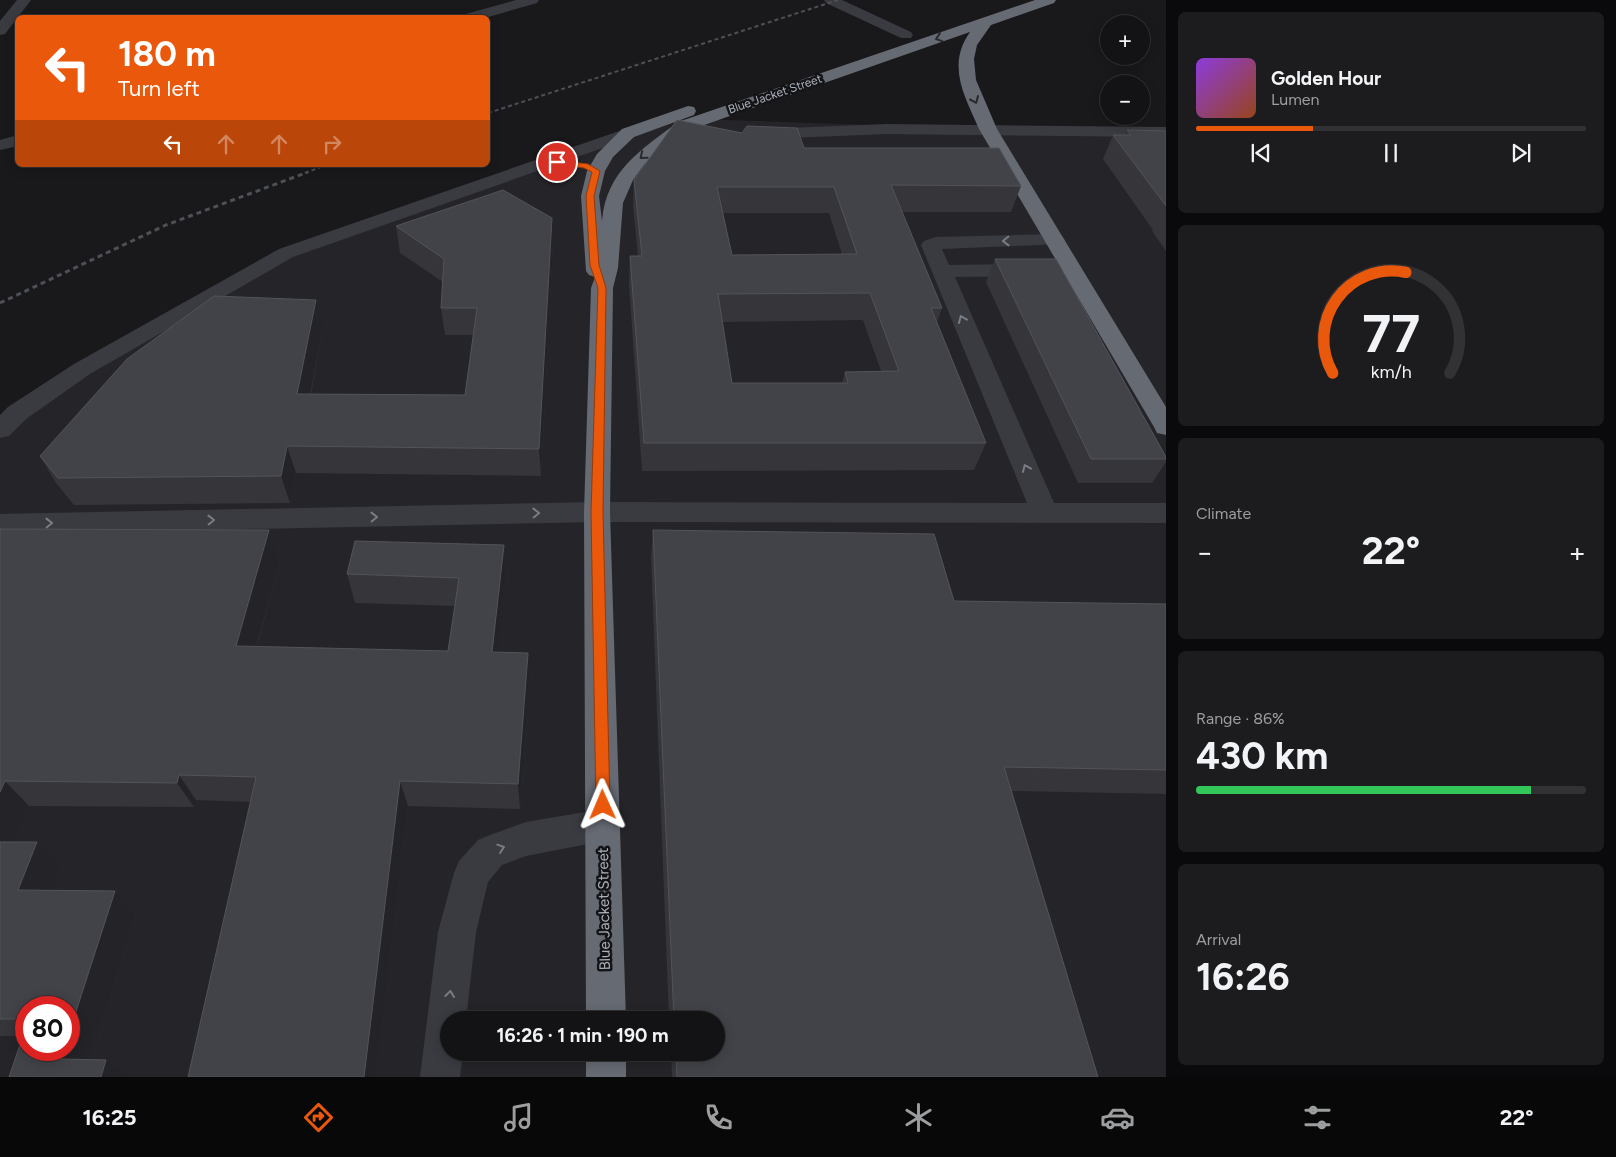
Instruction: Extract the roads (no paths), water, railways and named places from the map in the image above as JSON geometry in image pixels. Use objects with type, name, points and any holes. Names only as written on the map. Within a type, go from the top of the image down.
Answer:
[{"type":"highway","name":"Blue Jacket Street","points":[[602,288],[594,265],[590,196],[596,171],[606,154],[628,133],[906,35],[1013,0]]},
{"type":"highway","name":"Blue Jacket Street","points":[[606,1011],[597,512],[602,288],[608,268],[613,204],[624,179],[638,160],[684,126],[1050,0]]},
{"type":"highway","points":[[985,23],[972,41],[966,57],[970,89],[988,129],[1166,427]]},
{"type":"highway","points":[[606,1061],[606,1077]]},
{"type":"street","points":[[0,31],[24,0]]},
{"type":"street","points":[[478,15],[532,0]]},
{"type":"street","points":[[831,0],[906,35]]},
{"type":"street","points":[[667,118],[684,126],[721,132]]},
{"type":"street","points":[[746,133],[887,129],[1166,132]]},
{"type":"street","points":[[0,430],[17,413],[82,369],[286,253],[628,133]]},
{"type":"street","points":[[0,145],[15,141]]},
{"type":"street","points":[[543,162],[577,164],[596,171]]},
{"type":"street","points":[[1045,513],[931,245],[936,242],[1054,240]]},
{"type":"street","points":[[942,271],[1072,270]]},
{"type":"street","points":[[0,524],[597,512],[1166,513]]},
{"type":"street","points":[[440,1077],[458,932],[472,873],[490,852],[526,839],[603,824]]},
{"type":"railway","points":[[490,112],[838,0]]},
{"type":"railway","points":[[305,173],[321,167]]},
{"type":"railway","points":[[0,303],[166,225],[308,172]]}]
